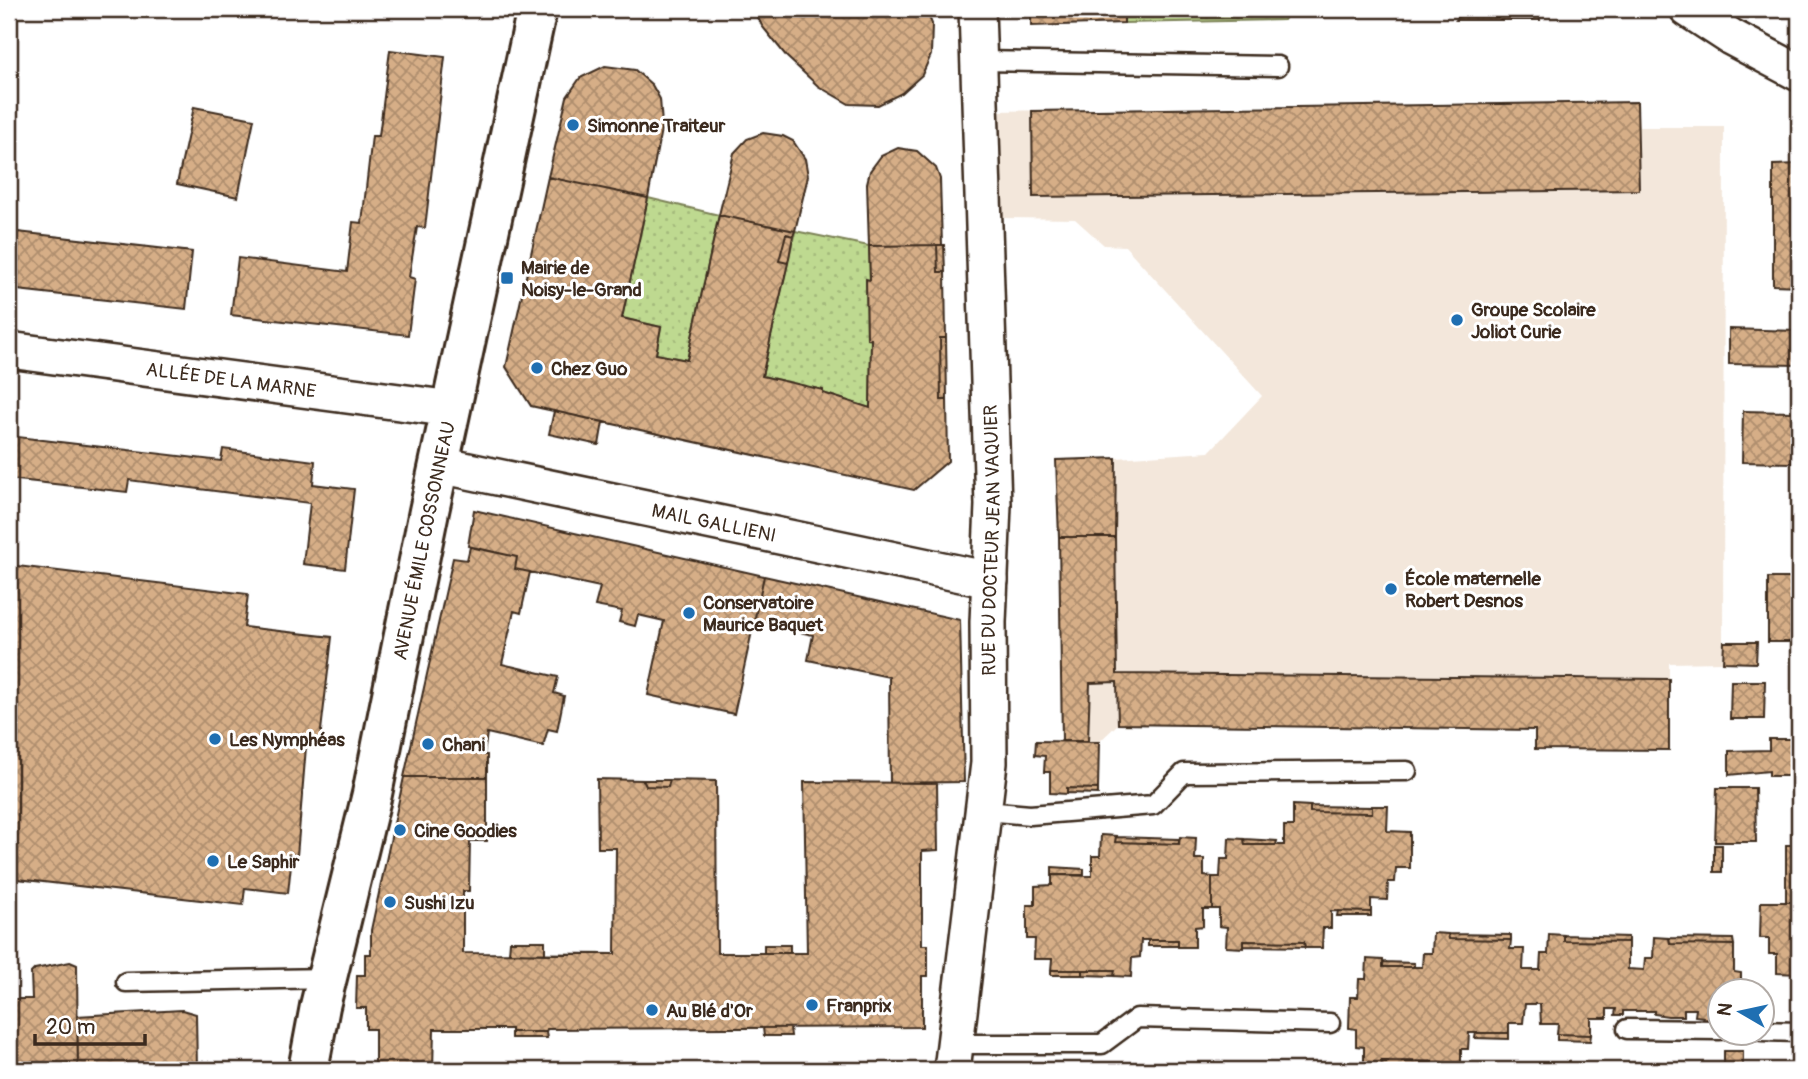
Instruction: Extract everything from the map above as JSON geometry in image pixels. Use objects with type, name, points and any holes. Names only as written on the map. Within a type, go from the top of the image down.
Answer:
[{"type":"street","name":"AVENUE ÉMILE COSSONNEAU","points":[[308,1070],[372,794],[537,9]]},
{"type":"street","name":"RUE DU DOCTEUR JEAN VAQUIER","points":[[950,1064],[985,811],[989,763],[993,505],[977,9]]},
{"type":"street","points":[[1688,9],[1731,37],[1799,73]]},
{"type":"street","name":"ALLÉE DE LA MARNE","points":[[9,350],[452,409]]},
{"type":"street","name":"MAIL GALLIENI","points":[[440,466],[990,580]]},
{"type":"lane","points":[[979,61],[1278,66]]},
{"type":"lane","points":[[985,811],[1030,815],[1153,805],[1184,773],[1407,771]]},
{"type":"lane","points":[[126,982],[328,978]]},
{"type":"lane","points":[[950,1064],[1102,1044],[1137,1018],[1330,1023]]},
{"type":"lane","points":[[1627,1029],[1706,1030]]},
{"type":"lane","points":[[1776,1031],[1799,1032]]},
{"type":"shaded area","points":[[1637,102],[1639,127],[1724,127],[1723,662],[1669,663],[1669,750],[1535,749],[1534,730],[1118,724],[1099,742],[1062,741],[1059,537],[1115,537],[1116,458],[1209,452],[1262,396],[1125,246],[1104,245],[1075,219],[1000,218],[996,111]]},
{"type":"green space","points":[[1124,9],[1291,9],[1284,20],[1124,23]]},
{"type":"green space","points":[[648,198],[719,215],[687,360],[656,354],[661,327],[622,318]]},
{"type":"green space","points":[[795,231],[869,246],[870,280],[866,280],[867,339],[871,340],[870,408],[823,393],[823,390],[762,376]]},
{"type":"building","points":[[754,9],[926,9],[932,24],[931,55],[922,75],[902,93],[878,105],[849,104],[818,86],[787,57],[762,26]]},
{"type":"building","points":[[1031,9],[1124,9],[1124,23],[1031,26]]},
{"type":"building","points":[[1464,9],[1539,9],[1540,20],[1456,20]]},
{"type":"building","points":[[390,50],[445,57],[425,228],[417,227],[409,277],[415,279],[408,335],[231,315],[238,258],[347,272],[353,222],[362,223],[372,136],[379,136]]},
{"type":"building","points":[[605,66],[635,70],[652,85],[660,99],[662,124],[648,198],[548,177],[567,97],[580,78]]},
{"type":"building","points":[[1637,102],[1639,190],[1033,197],[1032,111]]},
{"type":"building","points":[[194,107],[254,119],[238,197],[177,184]]},
{"type":"building","points":[[763,133],[783,136],[793,141],[805,159],[808,176],[795,231],[719,215],[734,153],[747,139]]},
{"type":"building","points":[[898,148],[917,151],[936,168],[940,179],[942,245],[869,246],[867,183],[870,171],[881,156]]},
{"type":"building","points":[[1799,164],[1799,286],[1773,285],[1773,165]]},
{"type":"building","points":[[548,177],[648,198],[622,318],[661,327],[656,354],[687,360],[719,215],[795,231],[793,236],[786,234],[779,261],[788,263],[762,376],[823,390],[823,393],[870,408],[871,339],[867,339],[866,279],[870,280],[869,246],[937,245],[938,272],[945,272],[946,338],[940,338],[941,400],[947,399],[948,461],[914,490],[531,406],[506,367]]},
{"type":"building","points":[[9,231],[192,252],[186,309],[9,289]]},
{"type":"building","points":[[786,234],[793,236],[788,263],[779,261]]},
{"type":"building","points":[[937,245],[944,245],[945,272],[938,272]]},
{"type":"building","points":[[1729,329],[1799,331],[1799,365],[1729,364]]},
{"type":"building","points":[[940,338],[946,338],[947,399],[941,400]]},
{"type":"building","points":[[554,411],[603,422],[599,445],[549,434]]},
{"type":"building","points":[[1743,411],[1793,412],[1792,463],[1742,462]]},
{"type":"building","points":[[9,436],[221,461],[223,449],[315,461],[313,484],[354,489],[345,569],[303,564],[310,503],[129,480],[127,492],[9,479]]},
{"type":"building","points":[[1116,458],[1115,537],[1059,537],[1056,460]]},
{"type":"building","name":"Conservatoire Maurice Baquet","points":[[474,510],[764,576],[734,714],[648,695],[664,621],[638,615],[635,626],[619,622],[622,611],[595,606],[600,587],[515,569],[517,557],[468,546]]},
{"type":"building","points":[[1059,537],[1115,537],[1117,674],[1669,679],[1669,750],[1535,749],[1535,730],[1118,724],[1117,682],[1090,683],[1088,741],[1062,741]]},
{"type":"building","points":[[470,547],[517,557],[515,569],[530,572],[521,613],[514,611],[502,664],[558,677],[554,693],[564,696],[557,731],[548,729],[543,746],[487,733],[484,755],[487,755],[487,777],[404,777],[453,558],[467,560]]},
{"type":"building","points":[[9,565],[248,594],[244,627],[332,637],[319,748],[306,747],[297,856],[292,855],[288,893],[245,888],[243,905],[9,878]]},
{"type":"building","points":[[764,576],[960,620],[964,782],[890,783],[889,677],[808,660],[813,635],[754,622]]},
{"type":"building","points":[[1768,578],[1799,578],[1799,642],[1768,642]]},
{"type":"building","points":[[1724,642],[1757,642],[1756,663],[1723,662]]},
{"type":"building","points":[[1731,681],[1765,681],[1764,719],[1730,719]]},
{"type":"building","points":[[1769,739],[1795,739],[1795,776],[1769,776],[1769,771],[1729,775],[1729,751],[1769,750]]},
{"type":"building","points":[[1036,741],[1099,742],[1098,789],[1067,788],[1067,794],[1050,793],[1050,772],[1044,772],[1045,756],[1035,755]]},
{"type":"building","points":[[404,777],[487,777],[487,841],[470,841],[469,891],[463,891],[463,953],[615,954],[616,848],[598,848],[597,779],[643,780],[646,786],[668,787],[670,780],[716,781],[717,953],[807,953],[804,782],[937,783],[938,850],[922,851],[922,945],[928,945],[928,976],[922,976],[922,1027],[547,1029],[546,1032],[434,1029],[433,1070],[375,1070],[375,1029],[366,1029],[366,1008],[356,1008],[357,975],[365,975],[365,954],[371,954],[371,930]]},
{"type":"building","points":[[643,780],[670,780],[668,787],[646,786]]},
{"type":"building","points":[[1067,788],[1098,789],[1098,794],[1067,793]]},
{"type":"building","points":[[1717,788],[1755,788],[1756,842],[1715,842]]},
{"type":"building","points":[[1293,805],[1310,806],[1310,812],[1372,813],[1372,806],[1388,806],[1387,831],[1410,832],[1410,868],[1396,868],[1395,882],[1388,882],[1387,900],[1371,899],[1371,912],[1331,911],[1331,928],[1323,928],[1322,948],[1305,948],[1304,942],[1243,941],[1243,948],[1226,947],[1227,927],[1219,926],[1219,909],[1212,909],[1212,877],[1220,877],[1221,859],[1228,859],[1229,838],[1244,839],[1245,845],[1284,845],[1284,826],[1293,826]]},
{"type":"building","points":[[1310,806],[1372,807],[1372,813],[1310,812]]},
{"type":"building","points":[[1101,835],[1116,836],[1115,842],[1179,844],[1180,837],[1196,838],[1195,859],[1204,859],[1204,876],[1212,877],[1212,909],[1203,909],[1203,926],[1195,927],[1195,947],[1178,947],[1178,940],[1141,940],[1140,957],[1132,958],[1131,977],[1114,976],[1115,970],[1051,970],[1052,959],[1034,959],[1035,939],[1027,939],[1027,905],[1035,905],[1035,886],[1052,885],[1052,875],[1092,876],[1092,856],[1100,856]]},
{"type":"building","points":[[1116,837],[1179,839],[1179,844],[1115,842]]},
{"type":"building","points":[[1244,839],[1277,841],[1276,845],[1245,845]]},
{"type":"building","points":[[1714,845],[1722,845],[1722,872],[1714,872]]},
{"type":"building","points":[[1786,845],[1799,845],[1799,902],[1786,902]]},
{"type":"building","points":[[1052,867],[1084,869],[1084,875],[1052,875]]},
{"type":"building","points":[[1761,902],[1799,902],[1799,974],[1777,973],[1777,954],[1769,954],[1769,938],[1760,938]]},
{"type":"building","points":[[1338,911],[1371,912],[1371,916],[1337,916]]},
{"type":"building","points":[[1433,933],[1448,934],[1449,939],[1511,940],[1510,949],[1524,949],[1523,970],[1540,970],[1541,954],[1548,954],[1549,934],[1564,935],[1564,941],[1628,942],[1628,969],[1644,970],[1645,958],[1653,958],[1654,937],[1669,938],[1670,944],[1734,945],[1734,972],[1741,973],[1741,978],[1706,978],[1706,1024],[1703,1017],[1695,1016],[1696,1009],[1684,1009],[1684,1016],[1668,1016],[1654,1014],[1654,1011],[1623,1011],[1623,1015],[1615,1015],[1616,1009],[1607,1009],[1607,1018],[1591,1018],[1591,1035],[1557,1034],[1558,1024],[1541,1024],[1540,1004],[1525,1004],[1523,1023],[1509,1023],[1509,1033],[1469,1033],[1468,1049],[1461,1049],[1461,1069],[1442,1069],[1442,1062],[1382,1061],[1381,1068],[1364,1068],[1364,1047],[1356,1046],[1356,1029],[1349,1028],[1350,997],[1358,997],[1359,979],[1366,979],[1367,959],[1383,960],[1383,967],[1422,967],[1423,953],[1432,953]]},
{"type":"building","points":[[1448,934],[1511,935],[1511,940],[1449,939]]},
{"type":"building","points":[[1564,935],[1628,937],[1628,942],[1564,941]]},
{"type":"building","points":[[1669,938],[1733,939],[1734,945],[1670,944]]},
{"type":"building","points":[[1148,940],[1178,940],[1178,946],[1148,946]]},
{"type":"building","points":[[510,941],[545,941],[545,954],[509,953]]},
{"type":"building","points":[[1243,941],[1304,942],[1305,947],[1243,946]]},
{"type":"building","points":[[764,945],[790,945],[790,953],[764,953]]},
{"type":"building","points":[[70,962],[77,965],[78,1070],[9,1070],[9,999],[32,999],[31,973],[35,969]]},
{"type":"building","points":[[1383,962],[1414,963],[1414,967],[1383,967]]},
{"type":"building","points":[[1051,970],[1083,970],[1083,975],[1051,975]]},
{"type":"building","points":[[1083,970],[1115,970],[1114,976],[1083,975]]},
{"type":"building","points":[[182,1010],[196,1014],[197,1070],[78,1070],[77,1016]]},
{"type":"building","points":[[763,1028],[790,1028],[791,1036],[764,1036]]},
{"type":"building","points":[[511,1032],[546,1032],[547,1038],[511,1038]]},
{"type":"building","points":[[1476,1033],[1509,1033],[1509,1039],[1475,1038]]},
{"type":"building","points":[[1557,1034],[1591,1035],[1590,1041],[1557,1040]]},
{"type":"building","points":[[1724,1051],[1743,1051],[1743,1070],[1724,1070]]},
{"type":"building","points":[[1382,1061],[1442,1062],[1442,1068],[1381,1067]]},
{"type":"building","points":[[1673,1065],[1714,1066],[1714,1070],[1673,1070]]},
{"type":"place","name":"Simonne Traiteur","points":[[573,125]]},
{"type":"place","name":"Mairie de Noisy-le-Grand","points":[[507,278]]},
{"type":"place","name":"Groupe Scolaire Joliot Curie","points":[[1457,320]]},
{"type":"place","name":"Chez Guo","points":[[537,368]]},
{"type":"place","name":"École maternelle Robert Desnos","points":[[1391,589]]},
{"type":"place","name":"Conservatoire Maurice Baquet","points":[[689,613]]},
{"type":"place","name":"Les Nymphéas","points":[[215,739]]},
{"type":"place","name":"Chani","points":[[428,744]]},
{"type":"place","name":"Cine Goodies","points":[[400,830]]},
{"type":"place","name":"Le Saphir","points":[[213,861]]},
{"type":"place","name":"Sushi Izu","points":[[390,902]]},
{"type":"place","name":"Franprix","points":[[812,1005]]},
{"type":"place","name":"Au Blé d'Or","points":[[652,1010]]}]
